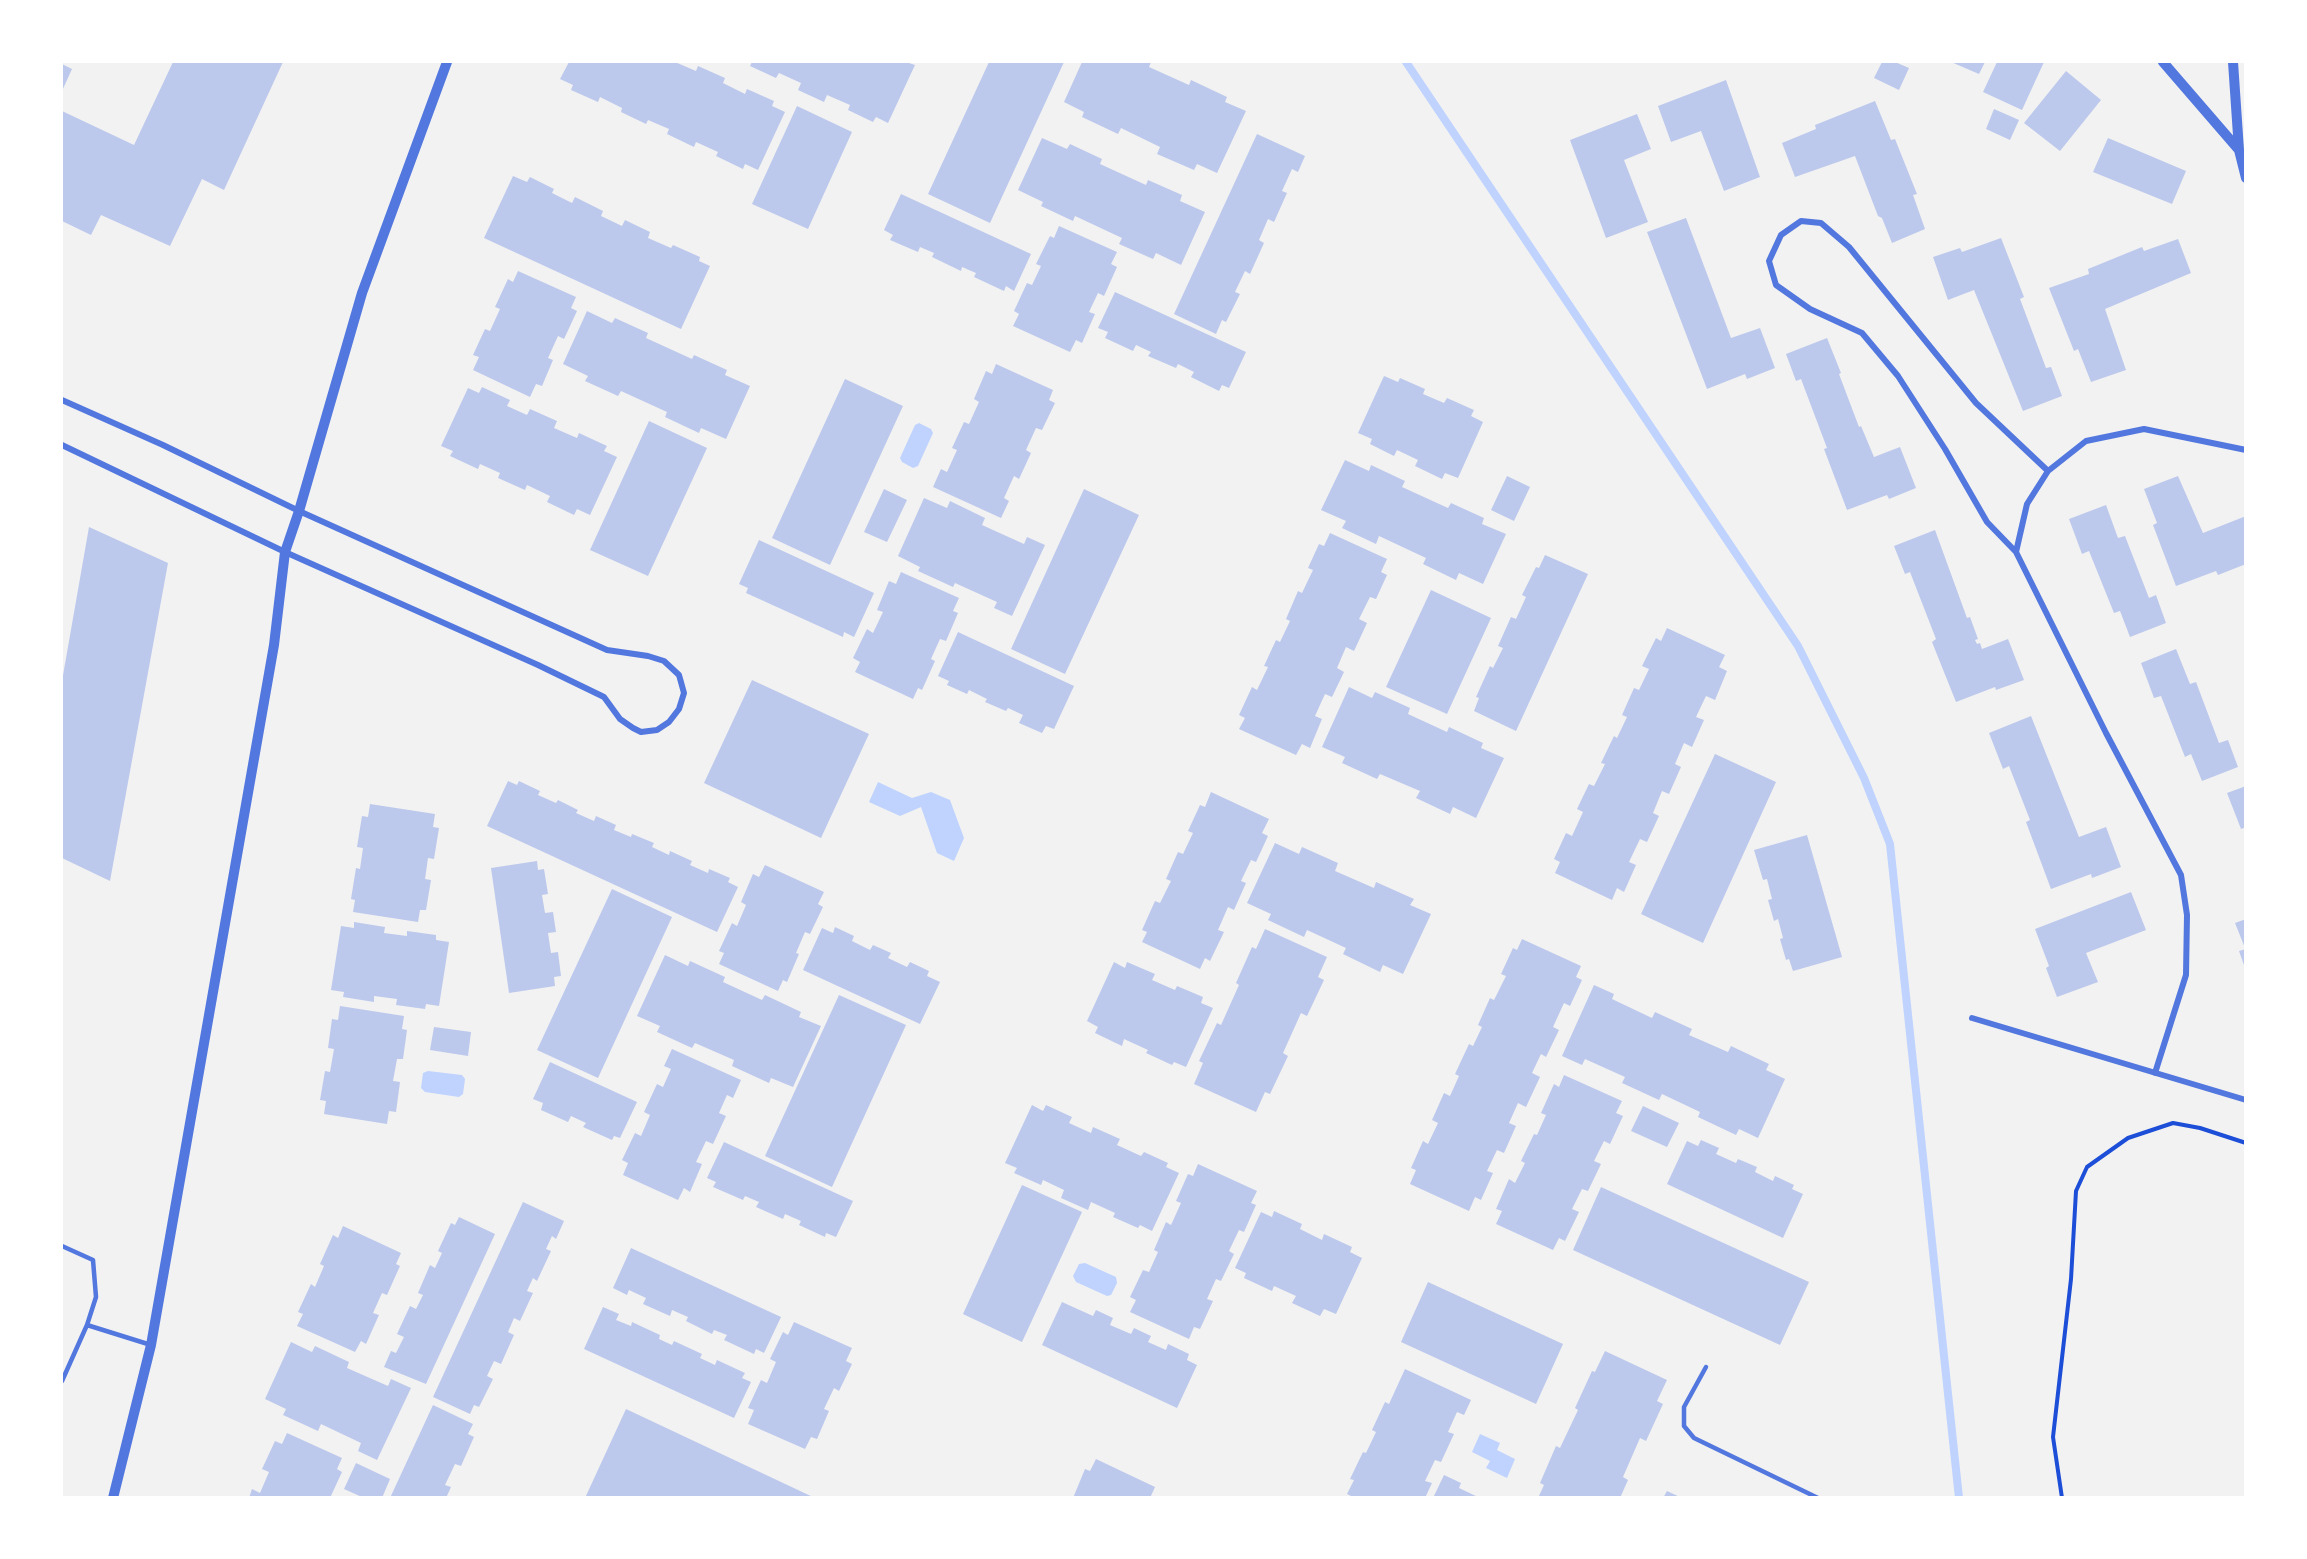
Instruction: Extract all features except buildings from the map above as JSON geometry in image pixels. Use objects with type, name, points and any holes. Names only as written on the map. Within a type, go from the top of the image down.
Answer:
[{"type":"street","points":[[113,1497],[151,1345],[274,645],[285,552],[362,293],[447,62]]},
{"type":"street","points":[[2163,62],[2239,150]]},
{"type":"street","points":[[2233,62],[2239,150],[2246,178]]},
{"type":"street","points":[[2048,471],[1976,403],[1849,247],[1821,223],[1801,221],[1781,235],[1769,261],[1776,285],[1810,309],[1862,333],[1898,376],[1945,449],[1987,522],[2016,552],[2106,733],[2181,875],[2187,915],[2186,975],[2156,1073]]},
{"type":"street","points":[[62,400],[163,445],[299,511],[607,650],[648,656],[664,661],[679,675],[684,693],[679,709],[669,722],[657,730],[641,732],[620,718],[604,698],[538,665],[285,552],[62,445]]},
{"type":"street","points":[[2016,552],[2027,504],[2048,471],[2086,441],[2144,429],[2246,450]]},
{"type":"street","points":[[1972,1018],[2246,1100]]},
{"type":"lane","points":[[62,1246],[93,1260],[96,1297],[87,1325],[62,1381]]},
{"type":"lane","points":[[87,1325],[151,1345]]},
{"type":"lane","points":[[1706,1367],[1684,1407],[1684,1426],[1694,1438],[1818,1497]]},
{"type":"path","points":[[2062,1497],[2053,1437],[2071,1279],[2076,1191],[2087,1167],[2128,1138],[2173,1123],[2200,1128],[2246,1143]]},
{"type":"water","points":[[919,423],[931,429],[933,433],[918,466],[913,468],[902,462],[900,458],[915,425]]},
{"type":"water","points":[[878,782],[912,798],[931,792],[950,800],[964,838],[954,861],[937,853],[921,807],[900,816],[869,802]]},
{"type":"water","points":[[428,1071],[462,1075],[465,1079],[463,1094],[459,1097],[425,1092],[421,1088],[423,1073]]},
{"type":"water","points":[[1085,1263],[1116,1277],[1117,1283],[1111,1295],[1107,1296],[1076,1282],[1073,1276],[1079,1264]]},
{"type":"water","points":[[1480,1434],[1500,1443],[1497,1450],[1515,1459],[1507,1478],[1486,1468],[1490,1461],[1472,1452]]},
{"type":"waterway","points":[[1406,62],[1798,646],[1864,778],[1890,844],[1959,1498]]}]
